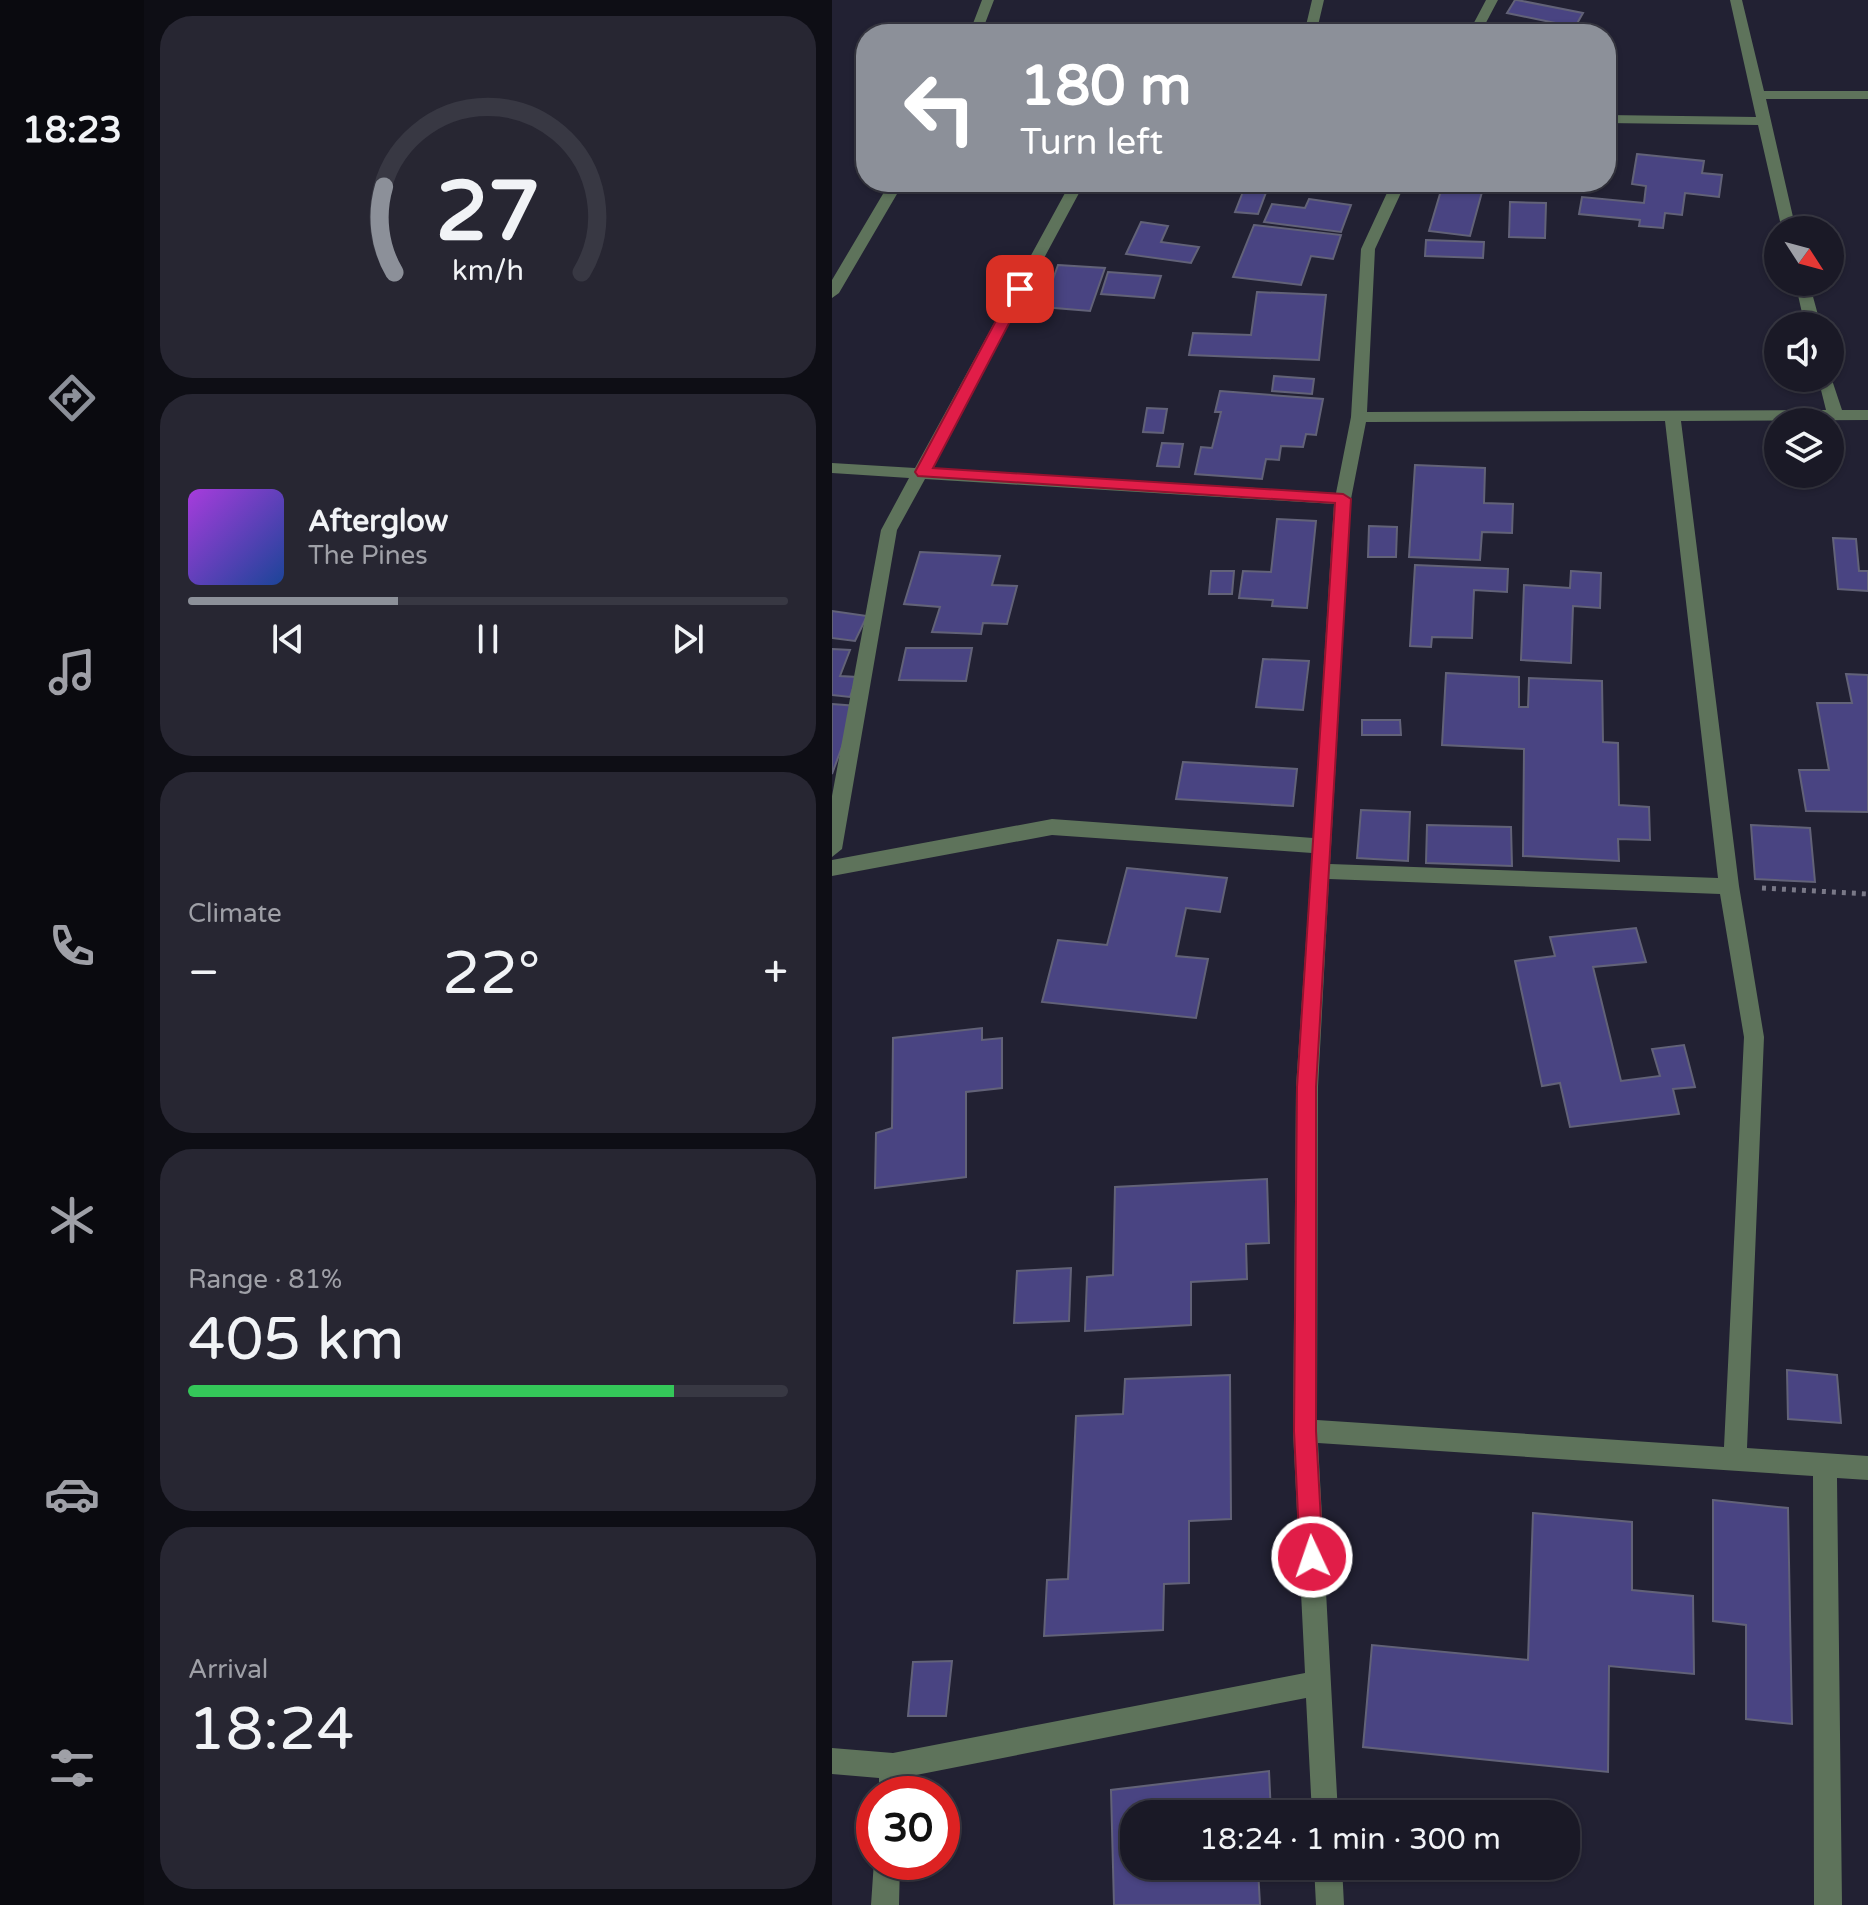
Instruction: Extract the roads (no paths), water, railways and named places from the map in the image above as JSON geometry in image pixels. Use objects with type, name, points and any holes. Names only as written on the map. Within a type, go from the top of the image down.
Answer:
[{"type":"street","points":[[979,24],[988,0]]},
{"type":"street","points":[[1312,24],[1318,0]]},
{"type":"street","points":[[1479,24],[1492,0]]},
{"type":"street","points":[[1736,0],[1786,216]]},
{"type":"street","points":[[1758,95],[1868,95]]},
{"type":"street","points":[[1616,119],[1763,121]]},
{"type":"street","points":[[832,293],[891,192]]},
{"type":"street","points":[[832,849],[889,530],[1073,192]]},
{"type":"street","points":[[1324,1800],[1305,1431],[1307,1087],[1343,499],[1359,417],[1368,249],[1394,192]]},
{"type":"street","points":[[1359,417],[1764,415]]},
{"type":"street","points":[[1844,415],[1868,415]]},
{"type":"street","points":[[1672,416],[1729,886],[1754,1037],[1735,1458]]},
{"type":"street","points":[[832,468],[1343,499]]},
{"type":"street","points":[[832,868],[1052,827],[1322,846]]},
{"type":"street","points":[[1321,871],[1729,886]]},
{"type":"street","points":[[1305,1431],[1868,1468]]},
{"type":"street","points":[[1825,1465],[1828,1905]]},
{"type":"street","points":[[832,1761],[893,1766],[1318,1683]]},
{"type":"street","points":[[893,1766],[893,1776]]},
{"type":"street","points":[[885,1905],[886,1880]]},
{"type":"street","points":[[1329,1880],[1330,1905]]}]
